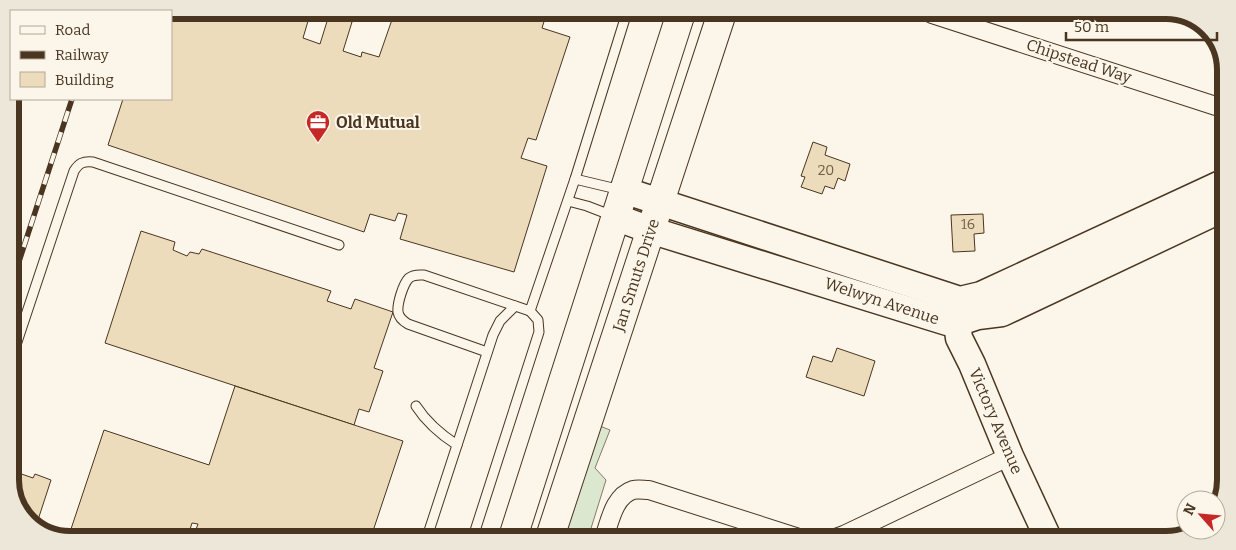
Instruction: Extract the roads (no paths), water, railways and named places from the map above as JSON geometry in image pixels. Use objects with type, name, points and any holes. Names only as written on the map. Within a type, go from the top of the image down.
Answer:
[{"type":"main road","points":[[515,531],[679,19]]},
{"type":"main road","name":"Jan Smuts Drive","points":[[552,531],[720,19]]},
{"type":"street","name":"Chipstead Way","points":[[947,19],[1217,106]]},
{"type":"street","name":"Welwyn Avenue","points":[[958,312],[981,295],[1217,186]]},
{"type":"street","name":"Welwyn Avenue","points":[[623,190],[660,202],[748,245],[958,312],[978,316],[1002,313],[1217,211]]},
{"type":"street","name":"Welwyn Avenue","points":[[615,217],[650,230],[748,245]]},
{"type":"street","name":"Victory Avenue","points":[[958,312],[959,338],[1045,531]]},
{"type":"street","points":[[972,364],[973,350],[978,337],[988,324],[1002,313]]},
{"type":"street","points":[[852,531],[1010,456]]},
{"type":"street","points":[[606,531],[612,513],[621,497],[634,490],[649,490],[777,531]]},
{"type":"lane","points":[[530,311],[568,201],[625,19]]},
{"type":"lane","points":[[19,336],[74,172],[78,165],[85,161],[93,162],[339,245]]},
{"type":"lane","points":[[575,179],[623,190]]},
{"type":"lane","points":[[568,201],[615,217]]},
{"type":"lane","points":[[474,531],[539,332],[538,320],[530,311],[424,275],[416,275],[409,278],[398,305],[398,313],[401,320],[488,352]]},
{"type":"lane","points":[[429,531],[493,334],[500,321],[515,306]]},
{"type":"lane","points":[[416,406],[430,425],[457,445]]},
{"type":"railway","points":[[19,261],[72,100]]},
{"type":"place","name":"Old Mutual","points":[[318,143]]}]
